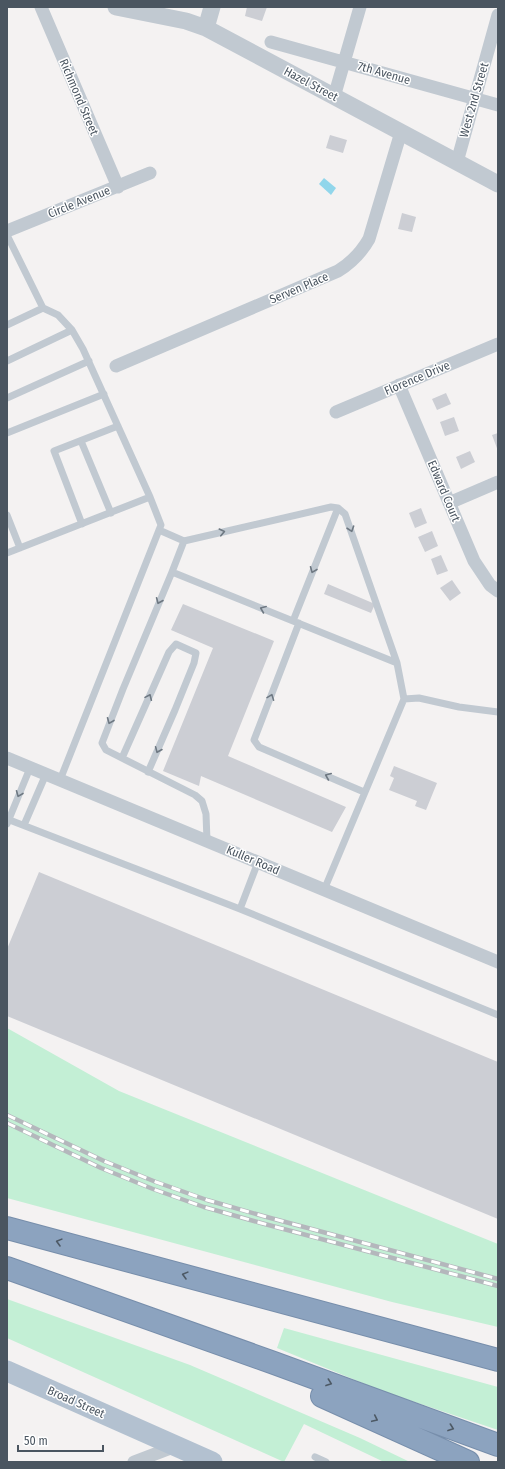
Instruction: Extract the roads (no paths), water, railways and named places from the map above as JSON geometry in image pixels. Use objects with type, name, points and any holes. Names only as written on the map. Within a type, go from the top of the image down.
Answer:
[{"type":"highway","points":[[7,1228],[223,1285],[396,1334],[498,1360]]},
{"type":"highway","points":[[7,1268],[498,1445]]},
{"type":"highway","points":[[223,1285],[399,1322],[498,1345]]},
{"type":"highway","points":[[81,1295],[348,1406],[468,1462]]},
{"type":"main road","name":"Broad Street","points":[[7,1371],[212,1462]]},
{"type":"street","name":"Richmond Street","points":[[41,7],[118,186]]},
{"type":"street","name":"Hazel Street","points":[[116,7],[186,21],[206,28],[498,184]]},
{"type":"street","points":[[206,28],[212,7]]},
{"type":"street","points":[[334,97],[360,7]]},
{"type":"street","name":"West 2nd Street","points":[[457,162],[498,15]]},
{"type":"street","name":"7th Avenue","points":[[271,42],[498,105]]},
{"type":"street","name":"Serven Place","points":[[116,366],[338,271],[347,265],[363,249],[369,239],[401,132]]},
{"type":"street","name":"Circle Avenue","points":[[7,231],[150,173]]},
{"type":"street","name":"Florence Drive","points":[[336,412],[498,344]]},
{"type":"street","name":"Edward Court","points":[[399,385],[474,561],[490,585],[498,591]]},
{"type":"street","points":[[449,503],[498,482]]},
{"type":"street","name":"Kuller Road","points":[[7,758],[498,962]]},
{"type":"street","points":[[134,1462],[176,1446]]},
{"type":"lane","points":[[7,235],[43,308],[58,316],[72,330],[83,349],[150,497],[161,525],[60,780]]},
{"type":"lane","points":[[7,325],[43,308]]},
{"type":"lane","points":[[7,361],[72,330]]},
{"type":"lane","points":[[7,398],[89,361]]},
{"type":"lane","points":[[7,433],[104,394]]},
{"type":"lane","points":[[82,524],[54,452],[118,426]]},
{"type":"lane","points":[[81,440],[111,512]]},
{"type":"lane","points":[[7,553],[150,497]]},
{"type":"lane","points":[[159,530],[184,541],[331,507],[338,508],[346,514],[397,662],[404,699],[324,890]]},
{"type":"lane","points":[[338,508],[254,740],[259,747],[364,792]]},
{"type":"lane","points":[[7,515],[20,548]]},
{"type":"lane","points":[[184,541],[105,732],[102,743],[106,750],[195,795],[202,801],[206,814],[207,841]]},
{"type":"lane","points":[[172,572],[397,662]]},
{"type":"lane","points":[[122,758],[169,652],[176,644],[196,653],[194,663],[178,704],[148,772]]},
{"type":"lane","points":[[404,699],[419,698],[459,707],[498,712]]},
{"type":"lane","points":[[30,768],[8,821],[240,909],[498,1015]]},
{"type":"lane","points":[[24,826],[46,774]]},
{"type":"lane","points":[[240,909],[258,862]]},
{"type":"lane","points":[[315,1457],[326,1462]]},
{"type":"water","points":[[324,178],[336,188],[331,195],[319,184]]},
{"type":"railway","points":[[7,1115],[104,1161],[156,1182],[207,1200],[498,1279]]},
{"type":"railway","points":[[7,1123],[101,1168],[153,1189],[204,1207],[498,1286]]}]
